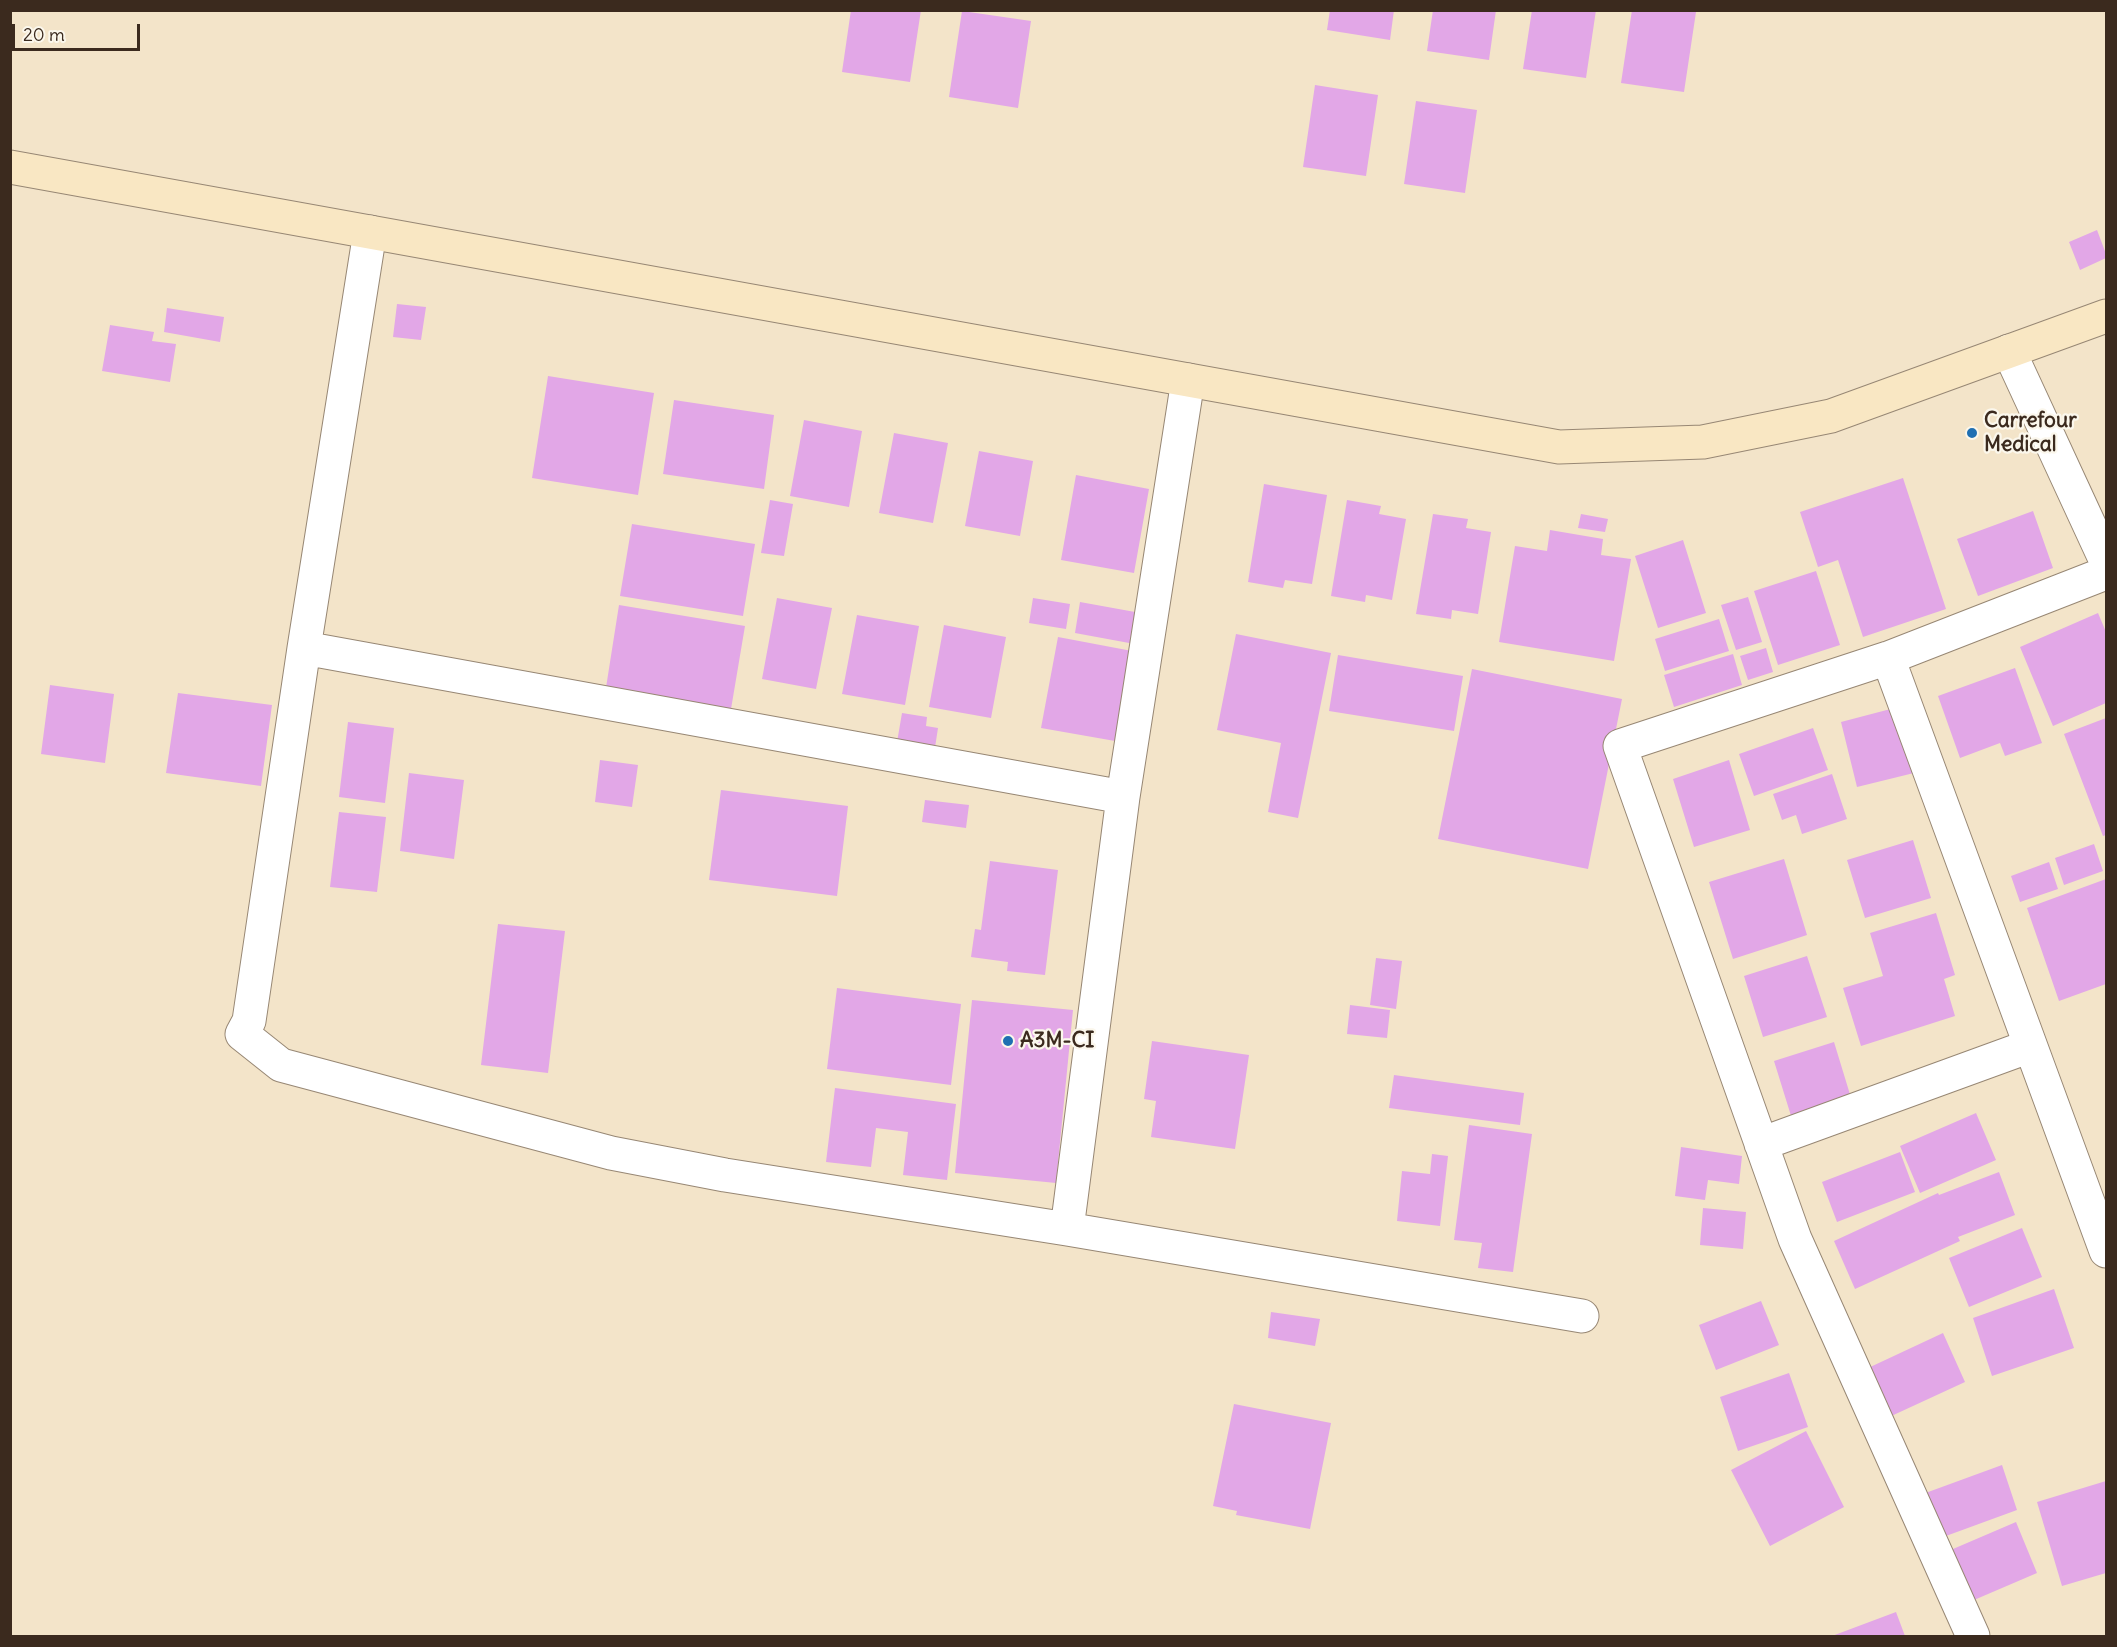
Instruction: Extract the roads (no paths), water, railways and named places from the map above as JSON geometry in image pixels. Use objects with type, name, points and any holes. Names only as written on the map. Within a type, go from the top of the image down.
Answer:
[{"type":"street","points":[[10,167],[1559,447],[1703,442],[1831,416],[2106,316]]},
{"type":"street","points":[[370,232],[304,648],[249,1021],[242,1034],[281,1065],[611,1153],[724,1175],[1067,1229],[1582,1316]]},
{"type":"street","points":[[2009,351],[2106,561]]},
{"type":"street","points":[[1067,1229],[1123,797],[1188,380]]},
{"type":"street","points":[[1973,1636],[1795,1239],[1620,746],[1888,658],[2106,573]]},
{"type":"street","points":[[304,648],[1123,797]]},
{"type":"street","points":[[1888,658],[2106,1251]]},
{"type":"street","points":[[1761,1144],[2030,1046]]},
{"type":"place","name":"Carrefour Medical","points":[[1972,433]]},
{"type":"place","name":"A3M-CI","points":[[1008,1041]]}]
